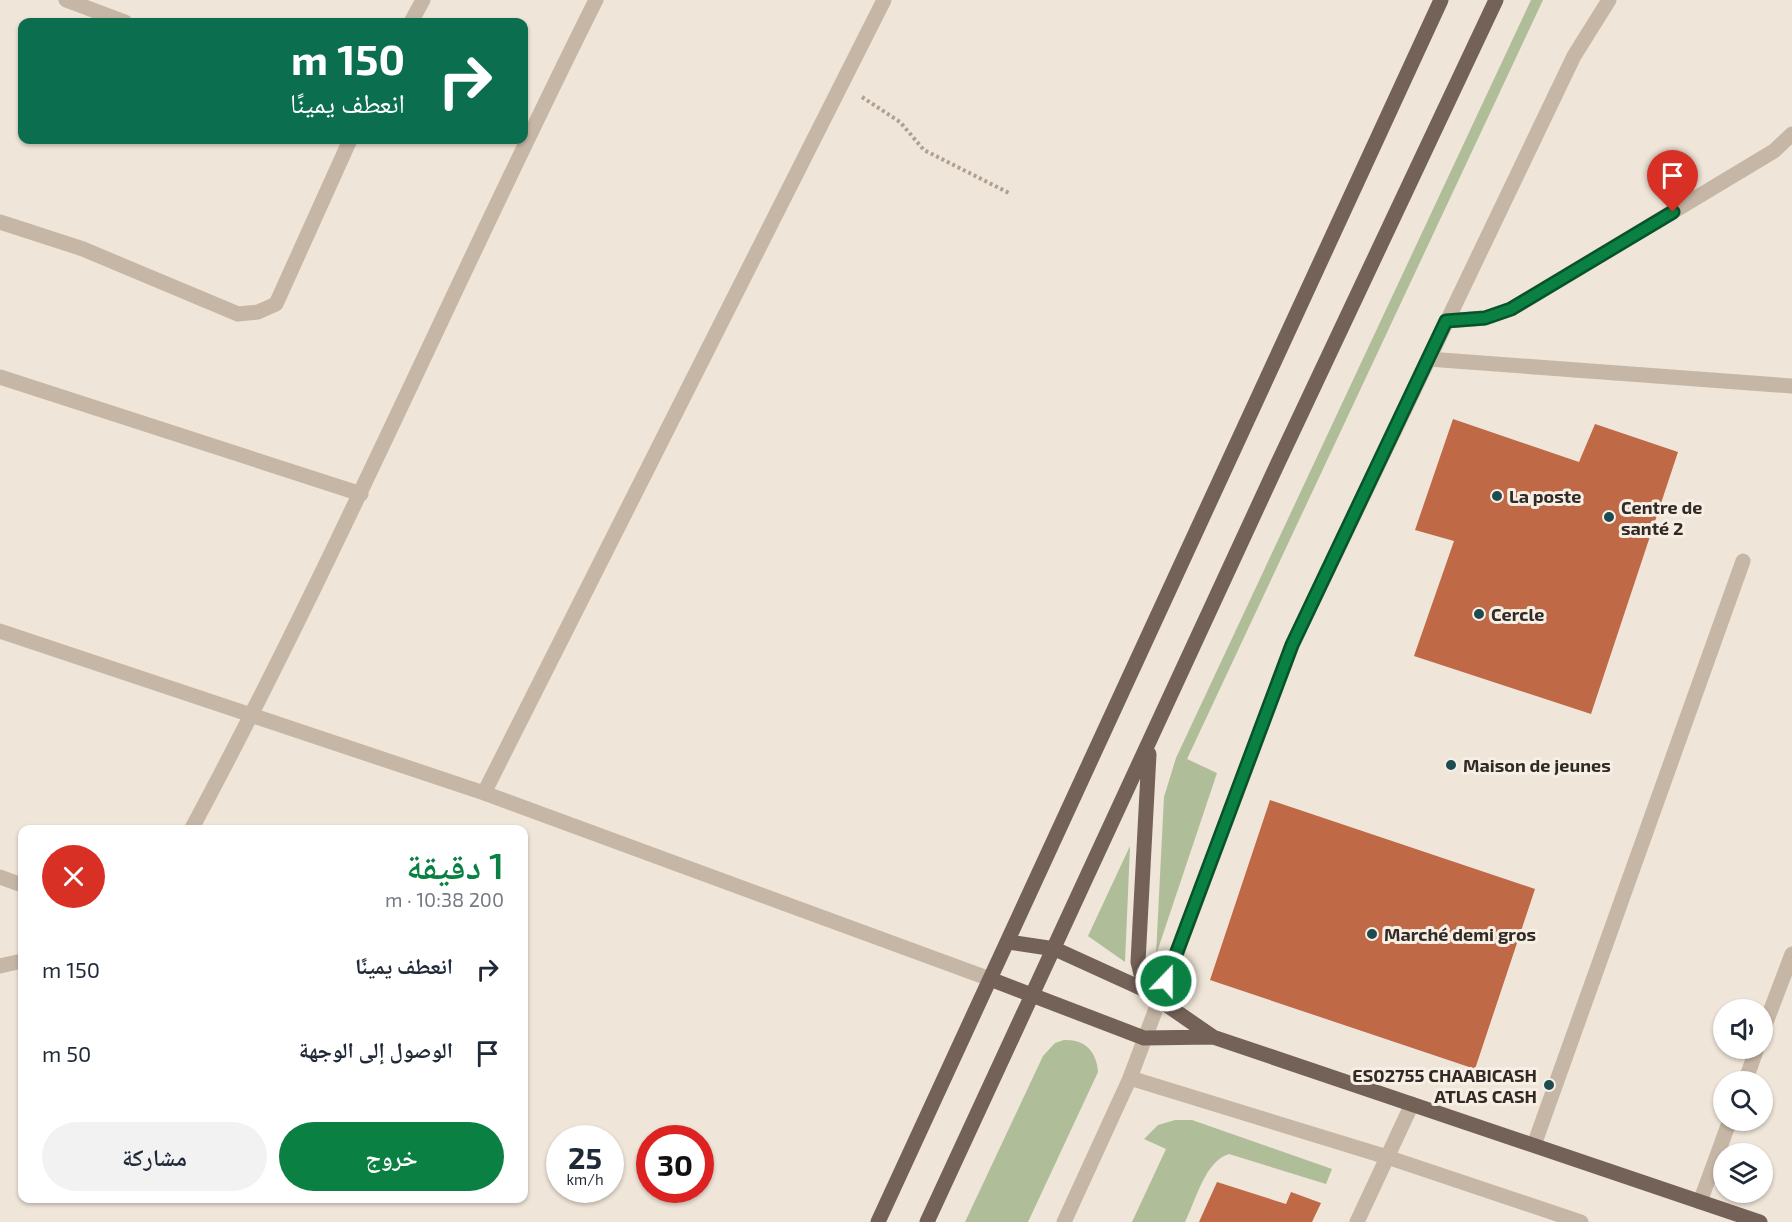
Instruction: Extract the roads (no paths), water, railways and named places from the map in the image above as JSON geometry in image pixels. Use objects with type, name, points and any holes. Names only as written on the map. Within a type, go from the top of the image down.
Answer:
[{"type":"main road","points":[[878,1222],[1441,0]]},
{"type":"main road","points":[[927,1222],[1282,454],[1496,0]]},
{"type":"main road","points":[[1145,990],[1138,962],[1150,741]]},
{"type":"main road","points":[[1008,942],[1055,949],[1145,990],[1213,1037],[1760,1222]]},
{"type":"main road","points":[[990,979],[1144,1038],[1213,1037]]},
{"type":"street","points":[[66,0],[114,18]]},
{"type":"street","points":[[413,18],[423,0]]},
{"type":"street","points":[[528,143],[596,0]]},
{"type":"street","points":[[484,793],[884,0]]},
{"type":"street","points":[[1064,1222],[1130,1078],[1158,1000],[1196,907],[1292,645],[1574,56],[1609,0]]},
{"type":"street","points":[[1446,321],[1485,318],[1511,309],[1774,151],[1792,134]]},
{"type":"street","points":[[0,222],[83,249],[238,314],[258,312],[276,304],[348,144]]},
{"type":"street","points":[[194,825],[252,715],[361,494],[527,144]]},
{"type":"street","points":[[1428,358],[1792,386]]},
{"type":"street","points":[[0,377],[361,494]]},
{"type":"street","points":[[1534,1145],[1743,561]]},
{"type":"street","points":[[0,631],[484,793],[990,979]]},
{"type":"street","points":[[0,878],[18,884]]},
{"type":"street","points":[[1773,1004],[1792,954]]},
{"type":"street","points":[[0,966],[18,962]]},
{"type":"street","points":[[1130,1078],[1387,1157],[1581,1222]]},
{"type":"street","points":[[1357,1222],[1412,1104]]},
{"type":"street","points":[[1700,1202],[1726,1131]]},
{"type":"place","name":"La poste","points":[[1497,496]]},
{"type":"place","name":"Centre de santé 2","points":[[1609,517]]},
{"type":"place","name":"Cercle","points":[[1479,614]]},
{"type":"place","name":"Maison de jeunes","points":[[1451,765]]},
{"type":"place","name":"Marché demi gros","points":[[1372,934]]},
{"type":"place","name":"ES02755 CHAABICASH ATLAS CASH","points":[[1549,1085]]}]
